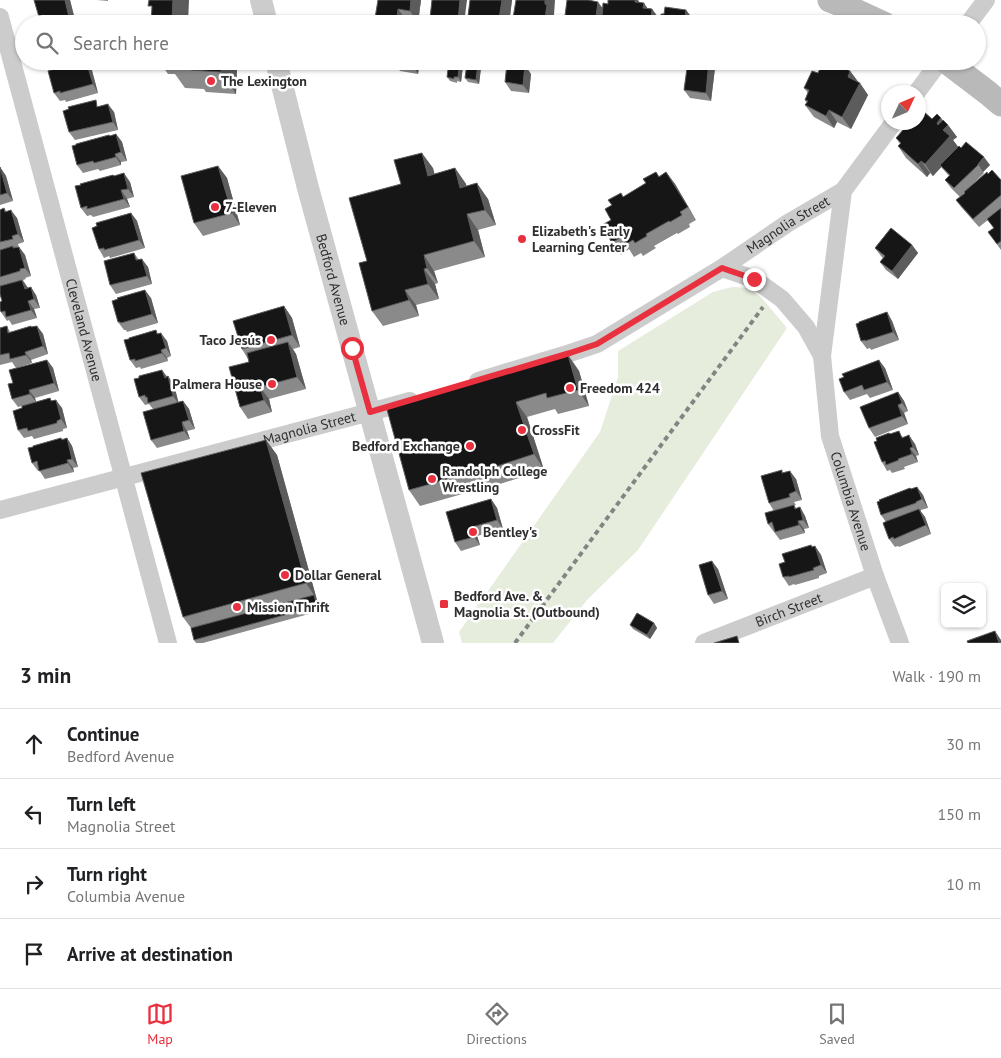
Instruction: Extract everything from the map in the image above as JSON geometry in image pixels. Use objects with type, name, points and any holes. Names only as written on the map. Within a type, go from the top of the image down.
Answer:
[{"type":"main road","points":[[830,0],[864,15]]},
{"type":"main road","points":[[958,70],[1001,104]]},
{"type":"street","points":[[261,0],[265,15]]},
{"type":"street","points":[[975,15],[986,0]]},
{"type":"street","name":"Cleveland Avenue","points":[[0,17],[168,643]]},
{"type":"street","name":"Bedford Avenue","points":[[278,70],[301,162],[433,643]]},
{"type":"street","points":[[922,85],[933,70]]},
{"type":"street","name":"Columbia Avenue","points":[[888,130],[843,191],[822,356],[830,436],[875,576],[900,643]]},
{"type":"street","name":"Magnolia Street","points":[[466,384],[597,344],[722,268],[788,223],[843,191]]},
{"type":"street","name":"Columbia Avenue","points":[[722,268],[754,279],[782,299],[806,327],[822,356]]},
{"type":"street","name":"Magnolia Street","points":[[0,510],[428,395]]},
{"type":"street","name":"Birch Street","points":[[704,643],[875,576]]},
{"type":"green space","points":[[732,287],[749,288],[761,297],[787,328],[638,550],[587,600],[553,643],[462,643],[459,632],[600,432],[618,377],[618,351],[713,292]]},
{"type":"building","points":[[34,0],[65,0],[69,15],[38,15]]},
{"type":"building","points":[[149,0],[173,0],[172,15],[152,15],[152,6],[148,6]]},
{"type":"building","points":[[378,0],[411,0],[410,11],[398,9],[397,15],[376,15]]},
{"type":"building","points":[[432,0],[460,0],[459,15],[430,15]]},
{"type":"building","points":[[470,0],[502,0],[500,15],[468,15]]},
{"type":"building","points":[[516,0],[545,0],[547,5],[545,15],[514,15]]},
{"type":"building","points":[[567,0],[598,2],[596,15],[565,15]]},
{"type":"building","points":[[608,0],[635,0],[635,2],[644,3],[643,8],[652,9],[652,15],[602,15],[603,3],[608,4]]},
{"type":"building","points":[[665,7],[686,10],[685,15],[661,15],[664,14]]},
{"type":"building","points":[[89,70],[93,84],[54,93],[48,71]]},
{"type":"building","points":[[191,70],[221,70],[221,72]]},
{"type":"building","points":[[448,70],[459,70],[458,77],[454,77],[454,79],[447,77]]},
{"type":"building","points":[[466,70],[477,70],[476,80],[465,78]]},
{"type":"building","points":[[506,70],[524,70],[523,85],[505,82]]},
{"type":"building","points":[[687,70],[708,70],[706,93],[684,90]]},
{"type":"building","points":[[819,70],[848,70],[850,71],[848,77],[860,83],[842,117],[829,110],[826,116],[805,105],[808,101],[805,100],[809,90],[804,88],[812,71],[818,73]]},
{"type":"building","points":[[96,100],[97,107],[108,104],[113,122],[69,132],[63,111],[69,109],[68,107]]},
{"type":"building","points":[[926,114],[932,119],[937,114],[941,118],[937,123],[938,125],[943,120],[948,125],[943,130],[950,136],[925,164],[921,161],[918,164],[898,146],[901,143],[896,138],[903,130],[926,130]]},
{"type":"building","points":[[116,134],[121,152],[115,154],[116,157],[77,165],[72,146]]},
{"type":"building","points":[[966,142],[984,157],[954,188],[945,180],[950,175],[940,165],[959,146],[961,148]]},
{"type":"building","points":[[422,153],[428,176],[455,168],[460,188],[477,183],[485,210],[467,214],[474,241],[424,255],[427,268],[424,269],[428,284],[405,290],[409,300],[372,311],[359,263],[367,261],[349,198],[401,184],[394,160]]},
{"type":"building","name":"7-Eleven","points":[[218,166],[232,213],[194,223],[181,176]]},
{"type":"building","points":[[0,167],[7,193],[0,195]]},
{"type":"building","points":[[992,170],[1001,180],[1001,195],[973,219],[956,200],[987,172],[988,174]]},
{"type":"building","points":[[656,172],[659,177],[666,172],[688,207],[680,212],[682,215],[646,234],[647,236],[635,243],[633,240],[626,244],[621,237],[612,243],[602,225],[611,220],[605,209],[612,205],[608,200],[621,193],[623,197],[646,183],[643,179]]},
{"type":"building","points":[[124,173],[128,189],[121,190],[124,199],[87,209],[87,206],[81,208],[75,186]]},
{"type":"building","points":[[4,208],[5,212],[11,210],[18,234],[12,236],[13,239],[0,242],[0,210]]},
{"type":"building","points":[[1001,208],[1001,241],[997,244],[988,232],[994,228],[987,219]]},
{"type":"building","points":[[131,213],[139,240],[104,250],[104,248],[99,249],[92,228],[97,226],[96,223]]},
{"type":"building","points":[[891,228],[912,245],[892,271],[880,262],[885,256],[875,248]]},
{"type":"building","points":[[13,246],[13,248],[19,247],[25,268],[0,277],[0,250]]},
{"type":"building","points":[[134,253],[136,260],[142,259],[147,276],[110,285],[104,261]]},
{"type":"building","points":[[22,280],[25,289],[31,287],[34,299],[28,301],[31,310],[6,317],[5,311],[1,312],[0,309],[0,302],[2,301],[0,286]]},
{"type":"building","points":[[145,290],[152,314],[121,323],[118,322],[112,301]]},
{"type":"building","points":[[284,306],[292,335],[242,349],[233,321]]},
{"type":"building","points":[[887,312],[893,332],[861,341],[856,324]]},
{"type":"building","points":[[7,326],[8,333],[37,326],[43,346],[25,352],[26,355],[10,359],[9,353],[0,355],[0,328]]},
{"type":"building","points":[[156,330],[157,334],[161,333],[166,348],[161,350],[162,353],[135,361],[135,359],[130,360],[124,340]]},
{"type":"building","points":[[288,342],[297,377],[260,387],[264,400],[240,407],[229,367],[249,362],[247,353]]},
{"type":"building","name":"Bedford Exchange","points":[[568,355],[578,390],[547,398],[546,393],[516,402],[534,454],[470,475],[470,473],[409,490],[386,406]]},
{"type":"building","points":[[47,360],[54,383],[29,390],[30,394],[12,399],[8,384],[13,383],[9,370]]},
{"type":"building","points":[[879,360],[887,382],[864,390],[862,385],[844,392],[839,379],[844,377],[842,374]]},
{"type":"building","points":[[162,370],[165,378],[168,376],[173,396],[148,403],[145,395],[139,397],[134,379]]},
{"type":"building","points":[[898,392],[902,403],[898,405],[902,416],[869,428],[860,407]]},
{"type":"building","points":[[50,398],[51,401],[56,400],[61,419],[57,423],[28,431],[27,428],[18,430],[13,411],[22,408],[22,406]]},
{"type":"building","points":[[183,401],[189,420],[182,422],[184,431],[151,440],[143,412]]},
{"type":"building","points":[[899,431],[902,438],[909,435],[913,447],[910,448],[912,454],[886,465],[885,461],[882,462],[874,442],[877,441],[876,438]]},
{"type":"building","points":[[61,438],[62,440],[67,438],[72,459],[67,460],[68,463],[39,471],[37,461],[32,463],[28,448]]},
{"type":"building","points":[[266,440],[306,583],[183,617],[141,473]]},
{"type":"building","points":[[782,470],[782,473],[790,471],[796,491],[789,494],[790,497],[769,503],[761,476]]},
{"type":"building","points":[[917,487],[922,499],[916,503],[881,515],[877,502],[879,500]]},
{"type":"building","points":[[491,499],[497,520],[472,527],[474,537],[455,542],[446,512]]},
{"type":"building","points":[[794,505],[795,509],[800,507],[803,520],[798,521],[799,525],[775,532],[772,522],[768,524],[765,513]]},
{"type":"building","points":[[919,509],[926,525],[894,539],[893,537],[889,539],[883,523]]},
{"type":"building","points":[[811,545],[812,547],[815,546],[821,565],[813,568],[814,570],[783,577],[779,564],[785,562],[782,554]]},
{"type":"building","points":[[712,561],[722,591],[708,595],[699,565]]},
{"type":"building","points":[[314,595],[317,606],[194,640],[191,628]]},
{"type":"building","points":[[637,613],[654,623],[647,635],[630,625]]},
{"type":"building","points":[[995,631],[999,643],[968,643],[967,641]]},
{"type":"building","points":[[737,636],[739,643],[714,643]]},
{"type":"railway","points":[[515,643],[763,307]]},
{"type":"place","name":"The Lexington","points":[[211,81]]},
{"type":"place","name":"7-Eleven","points":[[215,207]]},
{"type":"place","name":"Elizabeth's Early Learning Center","points":[[522,239]]},
{"type":"place","name":"Taco Jesús","points":[[271,340]]},
{"type":"place","name":"Palmera House","points":[[272,384]]},
{"type":"place","name":"Freedom 424","points":[[570,388]]},
{"type":"place","name":"CrossFit","points":[[522,430]]},
{"type":"place","name":"Bedford Exchange","points":[[470,446]]},
{"type":"place","name":"Randolph College Wrestling","points":[[432,479]]},
{"type":"place","name":"Bentley's","points":[[473,532]]},
{"type":"place","name":"Dollar General","points":[[285,575]]},
{"type":"place","name":"Bedford Ave. & Magnolia St. (Outbound)","points":[[444,604]]},
{"type":"place","name":"Mission Thrift","points":[[237,607]]},
{"type":"route","points":[[352,348],[370,412],[597,344],[722,268],[754,279]]}]
